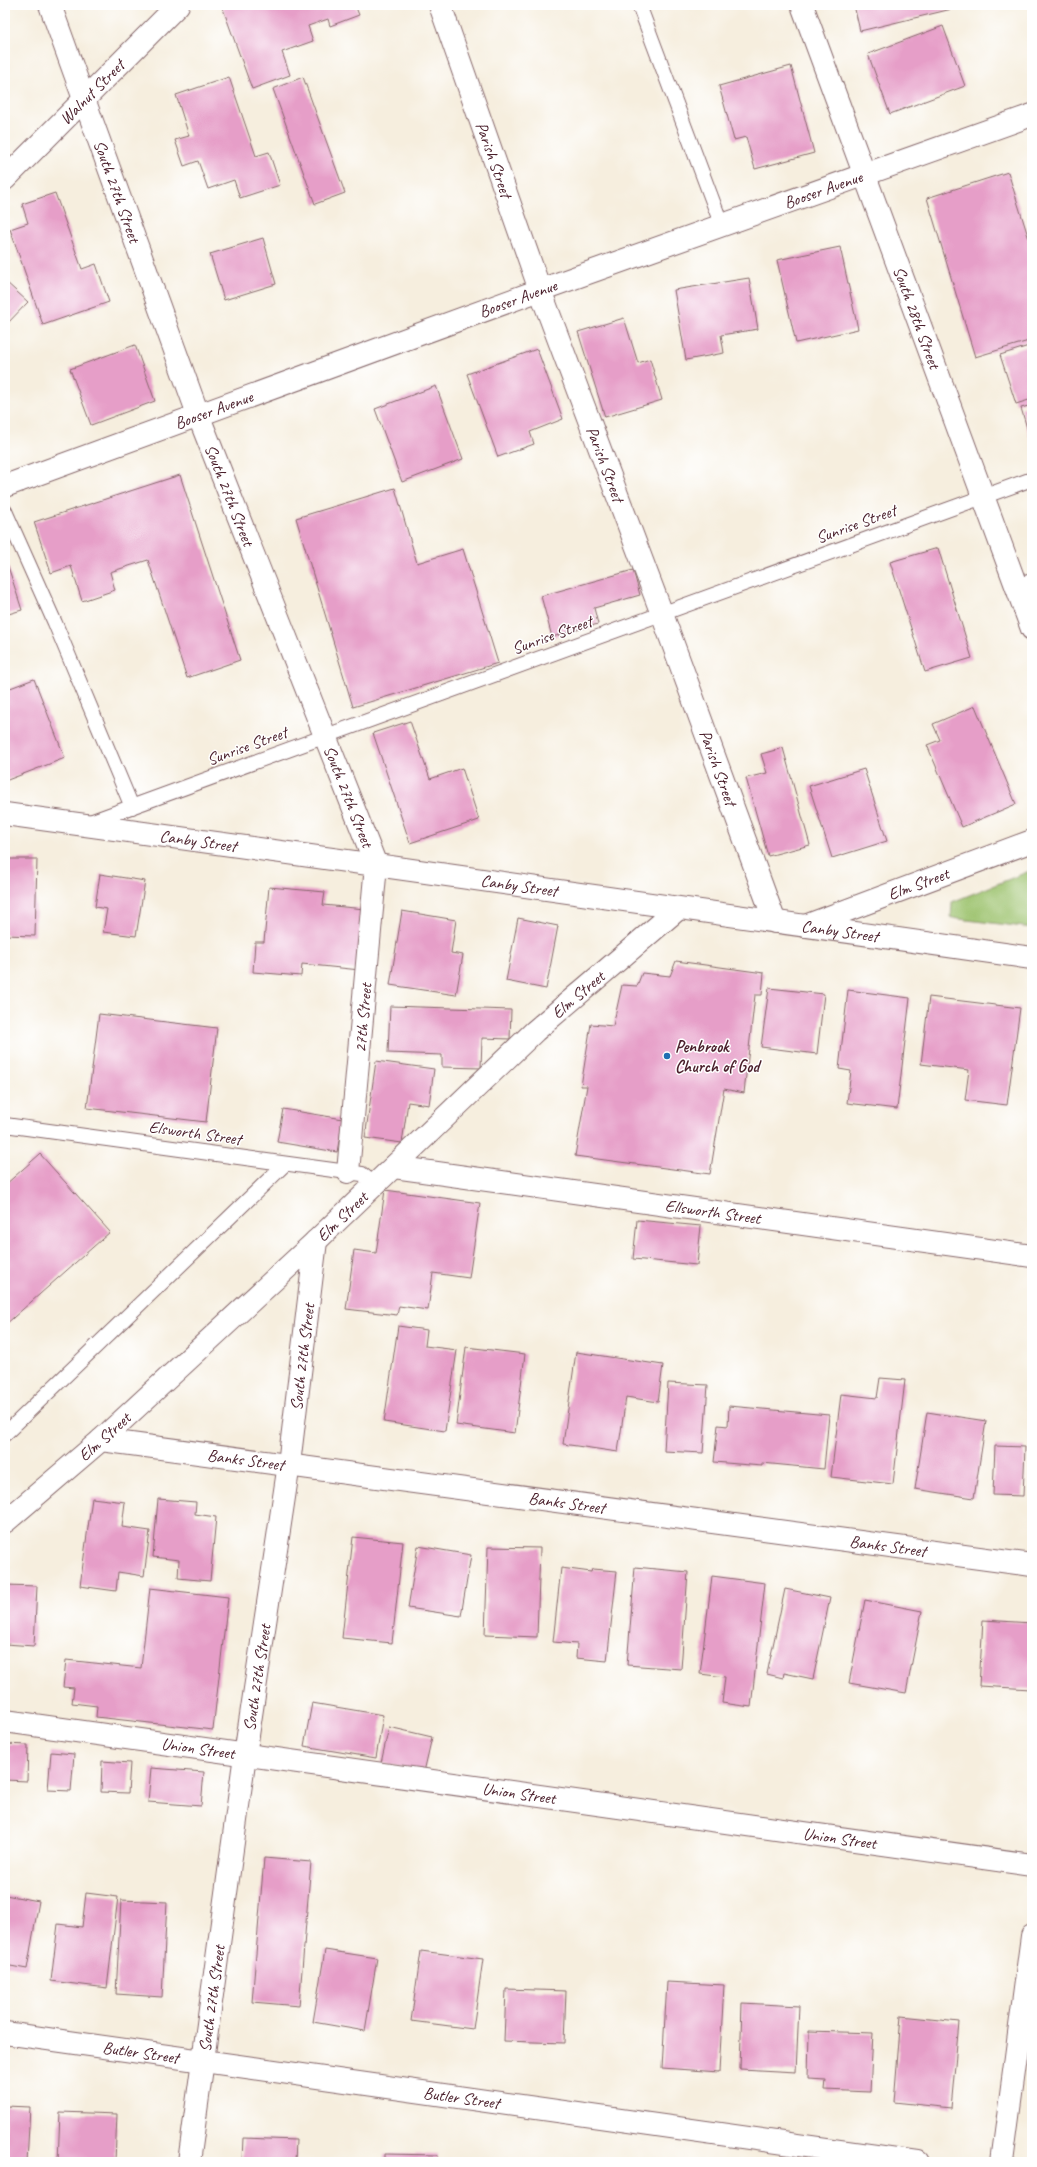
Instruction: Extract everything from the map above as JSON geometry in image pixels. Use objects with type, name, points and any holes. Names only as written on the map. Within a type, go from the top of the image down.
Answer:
[{"type":"street","name":"South 27th Street","points":[[50,5],[199,417],[376,865]]},
{"type":"street","name":"Walnut Street","points":[[5,179],[178,5]]},
{"type":"street","name":"Parish Street","points":[[440,5],[540,290],[662,614],[775,922]]},
{"type":"street","name":"South 28th Street","points":[[802,5],[983,497],[1024,584],[1032,629]]},
{"type":"street","name":"Booser Avenue","points":[[5,486],[199,417],[540,290],[865,176],[1032,115]]},
{"type":"street","name":"Canby Street","points":[[5,814],[1032,958]]},
{"type":"street","name":"Elm Street","points":[[805,926],[1032,842]]},
{"type":"street","name":"27th Street","points":[[348,1172],[376,865]]},
{"type":"street","name":"Elm Street","points":[[9,1512],[101,1440],[316,1241],[535,1031],[678,909]]},
{"type":"street","name":"Ellsworth Street","points":[[394,1167],[1032,1256]]},
{"type":"street","name":"South 27th Street","points":[[189,2162],[245,1755],[289,1464],[316,1241]]},
{"type":"street","name":"Banks Street","points":[[101,1440],[289,1464],[1032,1566]]},
{"type":"street","name":"Union Street","points":[[5,1721],[1032,1865]]},
{"type":"street","points":[[1002,2162],[1032,1936]]},
{"type":"street","name":"Butler Street","points":[[5,2032],[918,2162]]},
{"type":"lane","points":[[639,5],[722,226]]},
{"type":"lane","name":"Sunrise Street","points":[[83,825],[1032,479]]},
{"type":"lane","points":[[5,511],[55,623],[132,807]]},
{"type":"lane","name":"Elsworth Street","points":[[5,1124],[362,1174],[375,1185]]},
{"type":"lane","points":[[5,1434],[284,1164]]},
{"type":"green space","points":[[1032,870],[1032,928],[951,918],[952,902]]},
{"type":"building","points":[[355,5],[359,15],[330,26],[328,19],[308,26],[313,41],[282,52],[290,75],[252,89],[222,6]]},
{"type":"building","points":[[854,5],[955,5],[956,8],[860,31]]},
{"type":"building","points":[[943,26],[965,86],[890,114],[868,54]]},
{"type":"building","points":[[791,66],[814,153],[755,169],[746,137],[734,140],[719,86]]},
{"type":"building","points":[[229,77],[256,156],[269,152],[280,185],[240,198],[234,180],[208,189],[198,161],[184,166],[175,140],[189,136],[176,95]]},
{"type":"building","points":[[303,77],[345,193],[315,204],[273,89]]},
{"type":"building","points":[[1008,172],[1032,249],[1032,340],[975,357],[927,198]]},
{"type":"building","points":[[55,193],[82,269],[96,264],[109,302],[43,325],[10,229],[28,223],[22,204]]},
{"type":"building","points":[[263,238],[276,284],[224,300],[210,254]]},
{"type":"building","points":[[840,247],[858,329],[796,343],[777,260]]},
{"type":"building","points":[[749,278],[758,329],[721,335],[724,353],[686,360],[674,290]]},
{"type":"building","points":[[5,281],[28,302],[5,326]]},
{"type":"building","points":[[624,318],[638,363],[650,359],[662,400],[605,417],[578,332]]},
{"type":"building","points":[[135,345],[155,401],[91,425],[70,369]]},
{"type":"building","points":[[1032,345],[1032,399],[1016,404],[1000,355]]},
{"type":"building","points":[[537,349],[563,419],[530,432],[534,444],[498,457],[467,374]]},
{"type":"building","points":[[436,386],[463,459],[402,482],[375,409]]},
{"type":"building","points":[[1032,405],[1032,445],[1021,408]]},
{"type":"building","points":[[180,475],[240,660],[187,678],[148,560],[110,572],[115,590],[82,601],[71,566],[51,573],[34,522]]},
{"type":"building","points":[[395,488],[417,563],[463,549],[498,663],[353,707],[296,518]]},
{"type":"building","points":[[938,548],[972,658],[925,672],[890,562]]},
{"type":"building","points":[[5,557],[22,610],[5,615]]},
{"type":"building","points":[[633,570],[640,595],[594,608],[598,624],[552,637],[541,596]]},
{"type":"building","points":[[34,679],[65,758],[5,781],[5,690]]},
{"type":"building","points":[[975,706],[1016,804],[962,827],[927,745],[940,740],[933,724]]},
{"type":"building","points":[[410,721],[430,779],[462,768],[479,820],[410,843],[373,733]]},
{"type":"building","points":[[783,748],[810,845],[768,856],[746,778],[767,773],[761,754]]},
{"type":"building","points":[[864,769],[887,841],[832,858],[809,786]]},
{"type":"building","points":[[5,859],[37,859],[35,936],[5,935]]},
{"type":"building","points":[[100,874],[145,881],[136,936],[103,932],[107,909],[95,907]]},
{"type":"building","points":[[269,887],[325,892],[323,905],[365,909],[360,970],[302,964],[301,976],[253,972],[255,942],[264,942]]},
{"type":"building","points":[[402,911],[456,920],[451,953],[463,955],[456,995],[390,985]]},
{"type":"building","points":[[518,918],[558,926],[546,989],[506,981]]},
{"type":"building","name":"Penbrook Church of God","points":[[676,961],[764,973],[762,995],[755,995],[744,1093],[724,1089],[710,1174],[575,1156],[587,1086],[581,1086],[591,1024],[613,1026],[622,985],[637,986],[642,973],[670,976]]},
{"type":"building","points":[[769,988],[824,994],[817,1054],[761,1047]]},
{"type":"building","points":[[848,990],[910,998],[897,1109],[847,1103],[851,1071],[839,1069]]},
{"type":"building","points":[[929,997],[1020,1008],[1007,1105],[965,1100],[969,1070],[921,1064]]},
{"type":"building","points":[[390,1006],[511,1010],[510,1039],[482,1038],[481,1068],[442,1067],[442,1055],[388,1053]]},
{"type":"building","points":[[99,1014],[217,1028],[206,1122],[87,1108]]},
{"type":"building","points":[[376,1061],[434,1069],[429,1105],[408,1102],[402,1143],[365,1138]]},
{"type":"building","points":[[283,1109],[343,1119],[337,1152],[277,1142]]},
{"type":"building","points":[[40,1154],[110,1232],[5,1325],[5,1185]]},
{"type":"building","points":[[385,1190],[480,1203],[469,1278],[433,1273],[428,1310],[399,1306],[397,1315],[346,1309],[354,1250],[376,1253]]},
{"type":"building","points":[[637,1220],[701,1226],[697,1265],[633,1259]]},
{"type":"building","points":[[398,1326],[427,1330],[425,1346],[457,1350],[445,1431],[384,1422]]},
{"type":"building","points":[[466,1347],[525,1354],[515,1433],[456,1425]]},
{"type":"building","points":[[576,1352],[663,1365],[658,1402],[626,1397],[618,1452],[563,1444]]},
{"type":"building","points":[[880,1378],[905,1380],[893,1484],[831,1477],[841,1394],[877,1398]]},
{"type":"building","points":[[668,1383],[708,1385],[703,1453],[664,1451]]},
{"type":"building","points":[[729,1406],[829,1415],[824,1469],[762,1463],[762,1466],[714,1462],[718,1425],[728,1426]]},
{"type":"building","points":[[927,1412],[986,1421],[974,1498],[915,1489]]},
{"type":"building","points":[[995,1446],[1025,1447],[1023,1496],[993,1495]]},
{"type":"building","points":[[92,1498],[125,1502],[122,1527],[150,1531],[144,1576],[118,1572],[116,1591],[80,1586]]},
{"type":"building","points":[[158,1499],[196,1502],[195,1514],[216,1517],[210,1581],[178,1578],[179,1560],[153,1557]]},
{"type":"building","points":[[353,1537],[403,1542],[392,1643],[342,1638]]},
{"type":"building","points":[[418,1546],[471,1555],[461,1616],[408,1608]]},
{"type":"building","points":[[488,1547],[540,1548],[537,1637],[485,1635]]},
{"type":"building","points":[[635,1567],[688,1572],[681,1669],[627,1665]]},
{"type":"building","points":[[561,1568],[591,1572],[592,1569],[617,1571],[607,1661],[576,1658],[577,1644],[553,1642]]},
{"type":"building","points":[[712,1576],[765,1583],[751,1707],[722,1703],[725,1677],[700,1674]]},
{"type":"building","points":[[5,1585],[37,1586],[34,1646],[5,1644]]},
{"type":"building","points":[[150,1588],[228,1597],[213,1730],[96,1717],[97,1706],[72,1703],[74,1688],[63,1687],[66,1660],[141,1668]]},
{"type":"building","points":[[785,1589],[830,1598],[813,1679],[784,1673],[783,1678],[767,1674]]},
{"type":"building","points":[[865,1600],[922,1611],[906,1693],[849,1683]]},
{"type":"building","points":[[983,1620],[1032,1623],[1031,1689],[979,1686]]},
{"type":"building","points":[[312,1703],[383,1715],[376,1758],[304,1746]]},
{"type":"building","points":[[389,1727],[432,1737],[424,1772],[381,1763]]},
{"type":"building","points":[[5,1744],[28,1745],[27,1781],[5,1780]]},
{"type":"building","points":[[51,1752],[74,1754],[71,1791],[48,1790]]},
{"type":"building","points":[[102,1761],[130,1763],[128,1793],[101,1792]]},
{"type":"building","points":[[151,1768],[204,1772],[201,1806],[148,1802]]},
{"type":"building","points":[[264,1858],[311,1862],[299,2006],[252,2002]]},
{"type":"building","points":[[86,1893],[118,1897],[107,1988],[51,1981],[58,1924],[82,1927]]},
{"type":"building","points":[[5,1895],[39,1901],[27,1969],[5,1965]]},
{"type":"building","points":[[121,1900],[167,1902],[162,1997],[116,1994]]},
{"type":"building","points":[[325,1950],[377,1958],[365,2031],[313,2022]]},
{"type":"building","points":[[421,1951],[483,1959],[473,2029],[411,2021]]},
{"type":"building","points":[[667,1982],[724,1985],[719,2072],[662,2068]]},
{"type":"building","points":[[506,1989],[566,1991],[564,2043],[504,2041]]},
{"type":"building","points":[[742,2003],[799,2006],[796,2072],[740,2069]]},
{"type":"building","points":[[901,2016],[959,2022],[951,2108],[894,2102]]},
{"type":"building","points":[[809,2031],[873,2033],[870,2092],[825,2090],[826,2080],[808,2079]]},
{"type":"building","points":[[5,2106],[30,2107],[27,2162],[5,2162]]},
{"type":"building","points":[[60,2112],[117,2114],[115,2162],[58,2162]]},
{"type":"building","points":[[243,2138],[296,2140],[295,2162],[235,2162],[236,2159],[242,2160]]},
{"type":"building","points":[[385,2154],[438,2155],[437,2162],[385,2162]]},
{"type":"place","name":"Penbrook Church of God","points":[[667,1056]]}]
